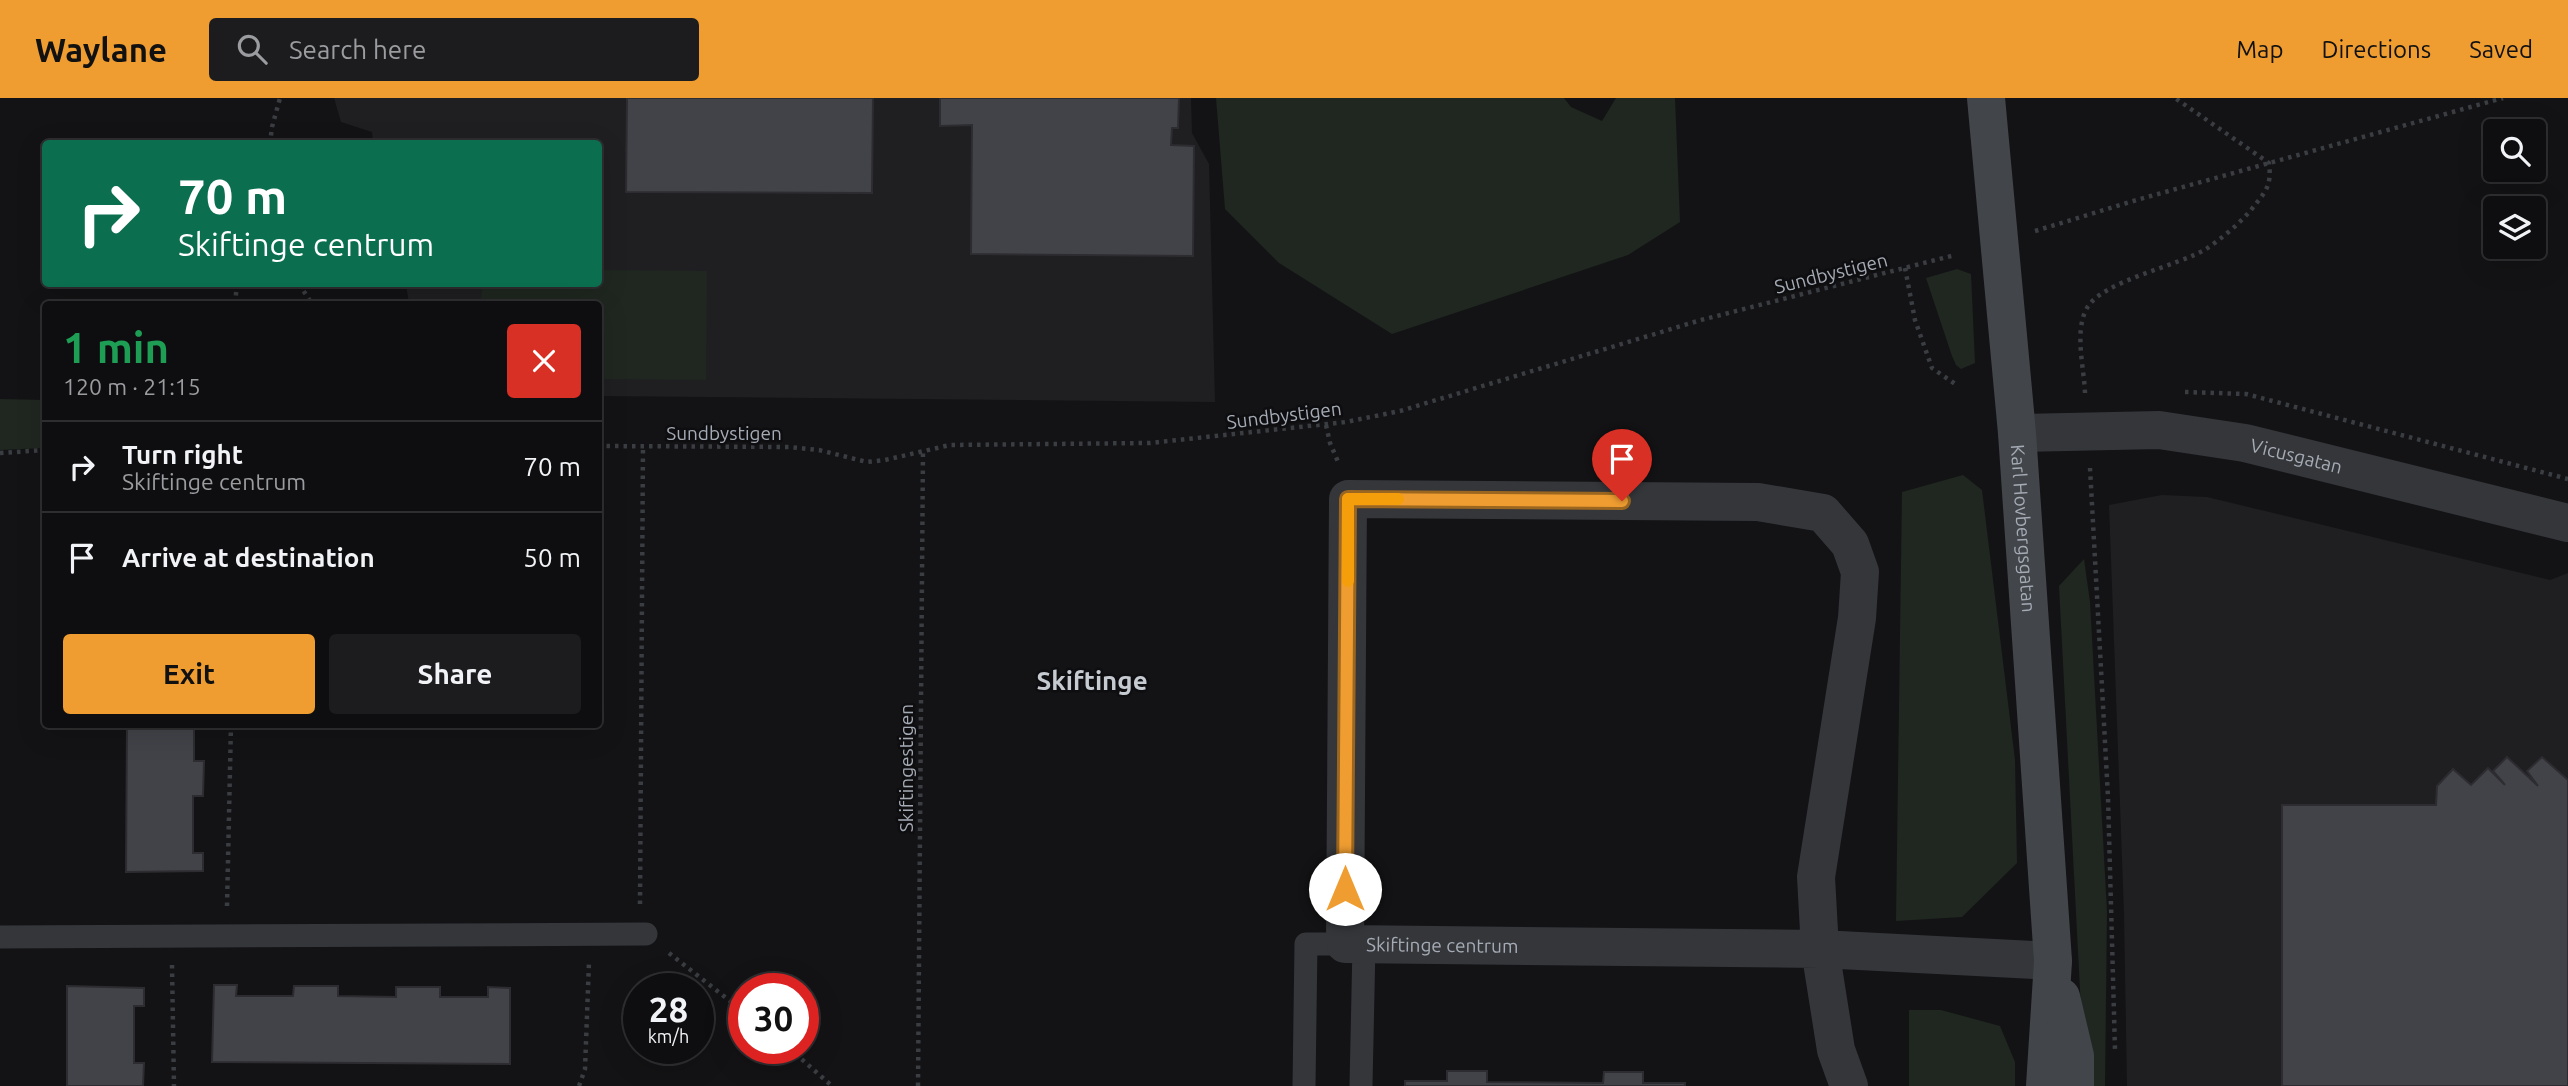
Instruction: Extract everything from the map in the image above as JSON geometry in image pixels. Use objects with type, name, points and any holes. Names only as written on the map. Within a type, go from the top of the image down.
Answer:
[{"type":"street","name":"Karl Hovbergsgatan","points":[[1986,98],[2017,433],[2053,961],[2045,1086]]},
{"type":"street","name":"Vicusgatan","points":[[2017,433],[2158,430],[2245,443],[2568,523]]},
{"type":"street","name":"Skiftinge centrum","points":[[1348,499],[1758,502],[1823,513],[1850,544],[1860,572],[1857,618],[1816,877],[1820,949],[1354,944],[1348,499]]},
{"type":"street","points":[[1849,1086],[1836,1050],[1820,949],[2053,961]]},
{"type":"street","name":"Karl Hovbergsgatan","points":[[2053,961],[2075,1056],[2075,1086]]},
{"type":"lane","points":[[0,937],[646,934]]},
{"type":"lane","points":[[1304,1086],[1306,944],[1354,944],[1362,1086]]},
{"type":"path","points":[[270,140],[280,98]]},
{"type":"path","points":[[2115,1052],[2108,797],[2082,320],[2087,307],[2116,285],[2179,262],[2207,248],[2246,215],[2267,190],[2271,178],[2269,163],[2175,98]]},
{"type":"path","points":[[2031,232],[2503,98]]},
{"type":"path","name":"Sundbystigen","points":[[602,446],[789,447],[819,450],[867,462],[950,445],[1150,443],[1346,422],[1400,411],[1701,320],[1955,255]]},
{"type":"path","points":[[1905,268],[1915,320],[1931,368],[1958,386]]},
{"type":"path","points":[[643,446],[639,887],[646,934],[728,999]]},
{"type":"path","points":[[0,453],[42,450]]},
{"type":"path","name":"Skiftingestigen","points":[[918,1086],[923,450]]},
{"type":"path","points":[[227,936],[231,728]]},
{"type":"path","points":[[579,1086],[585,1069],[590,934]]},
{"type":"path","points":[[172,936],[174,1086]]},
{"type":"path","points":[[807,1064],[832,1086]]},
{"type":"shaded area","points":[[334,98],[1191,98],[1192,133],[1209,164],[1215,402],[602,396],[602,301],[409,301],[406,287],[602,287],[602,140],[373,140],[372,132],[341,122]]},
{"type":"shaded area","points":[[1216,98],[1564,98],[1571,107],[1602,121],[1616,98],[1675,98],[1680,222],[1628,255],[1392,334],[1279,263],[1225,209]]},
{"type":"shaded area","points":[[1957,269],[1971,274],[1975,363],[1961,369],[1952,356],[1926,278]]},
{"type":"shaded area","points":[[602,270],[707,271],[706,380],[602,379],[602,301],[481,301],[482,287],[602,287]]},
{"type":"shaded area","points":[[0,399],[42,400],[42,448],[0,450]]},
{"type":"shaded area","points":[[1963,475],[1982,490],[2015,760],[2017,863],[1962,917],[1896,921],[1902,492]]},
{"type":"shaded area","points":[[2162,495],[2207,497],[2550,580],[2568,573],[2568,1086],[2127,1086],[2124,913],[2109,505]]},
{"type":"shaded area","points":[[2084,559],[2090,602],[2107,911],[2105,1086],[2085,1086],[2059,586]]},
{"type":"shaded area","points":[[1909,1010],[1941,1010],[2000,1026],[2015,1062],[2015,1086],[1909,1086]]},
{"type":"building","points":[[627,98],[873,98],[872,193],[626,192]]},
{"type":"building","points":[[940,98],[1179,98],[1178,128],[1172,128],[1171,145],[1194,146],[1193,256],[971,254],[972,125],[940,126]]},
{"type":"building","points":[[127,728],[194,728],[194,761],[204,761],[203,796],[193,796],[193,853],[203,853],[203,871],[126,872]]},
{"type":"building","points":[[2507,757],[2538,786],[2527,771],[2542,757],[2568,780],[2568,1086],[2282,1086],[2282,805],[2436,805],[2437,786],[2453,769],[2471,785],[2488,768],[2505,785],[2493,771]]},
{"type":"building","points":[[214,985],[237,985],[236,996],[293,996],[294,986],[338,986],[338,996],[396,997],[396,987],[440,987],[440,997],[488,997],[488,987],[510,988],[510,1064],[212,1062]]},
{"type":"building","points":[[67,986],[144,988],[144,1006],[134,1006],[134,1063],[144,1063],[143,1086],[67,1086]]},
{"type":"building","points":[[1447,1071],[1487,1071],[1487,1082],[1603,1083],[1604,1072],[1643,1072],[1643,1083],[1685,1083],[1685,1086],[1405,1086],[1405,1081],[1447,1081]]},
{"type":"slow traffic","points":[[1348,581],[1348,499],[1398,499]]},
{"type":"district","name":"Skiftinge","points":[[1092,681]]},
{"type":"route","points":[[1345,889],[1348,499],[1622,501]]}]
